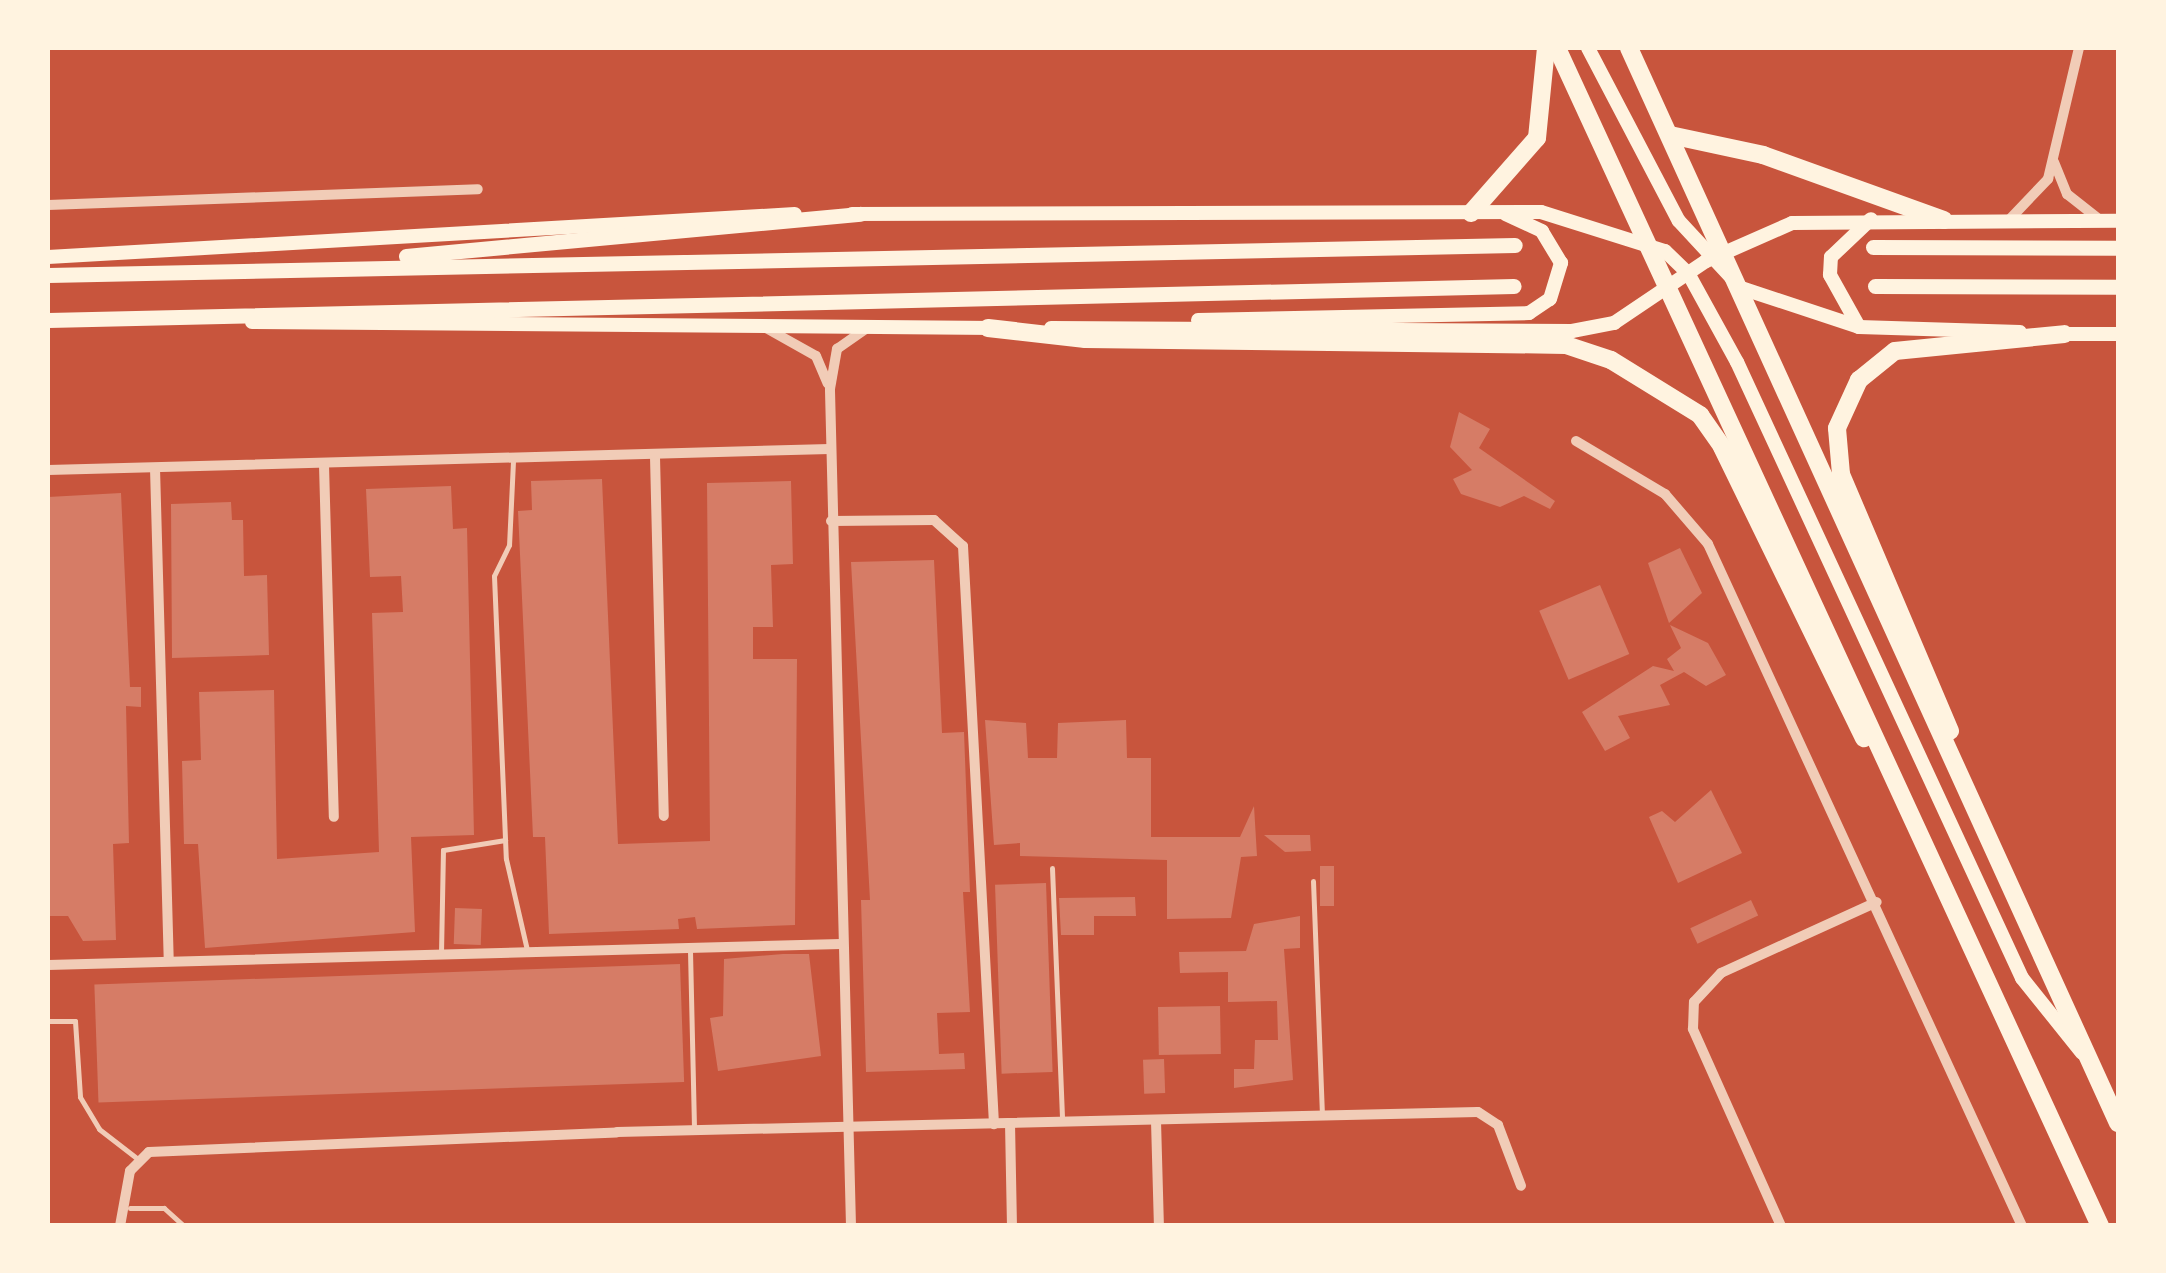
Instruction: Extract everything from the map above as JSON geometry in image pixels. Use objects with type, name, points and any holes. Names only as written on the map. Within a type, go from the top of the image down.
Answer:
[{"type":"highway","points":[[1470,213],[1537,138],[1546,48]]},
{"type":"highway","points":[[1558,48],[2100,1226]]},
{"type":"highway","points":[[1629,48],[1725,250],[2118,1123]]},
{"type":"highway","points":[[1670,136],[1763,156],[1944,220]]},
{"type":"highway","points":[[988,328],[1085,339],[1566,345],[1611,360],[1700,416],[1722,447],[1847,712],[1891,776]]},
{"type":"highway","points":[[1956,766],[1935,678],[1841,474],[1837,428],[1859,380],[1895,352],[2064,334]]},
{"type":"main road","points":[[1588,48],[1649,172],[1706,261],[1741,288],[1859,327],[2118,334]]},
{"type":"main road","points":[[1148,329],[1238,316],[1529,313],[1557,288],[1558,251],[1542,231],[1502,212]]},
{"type":"main road","points":[[48,257],[860,214],[1502,212],[1559,215],[1647,241],[1688,273],[2022,978],[2091,1063]]},
{"type":"main road","points":[[194,272],[860,214]]},
{"type":"main road","points":[[1859,327],[1830,275],[1831,257],[1872,218]]},
{"type":"main road","points":[[146,316],[411,329],[1572,331],[1614,323],[1725,250],[1792,223],[1872,218],[2118,221]]},
{"type":"main road","points":[[48,276],[1515,245]]},
{"type":"main road","points":[[1873,247],[2118,248]]},
{"type":"main road","points":[[48,320],[1514,286]]},
{"type":"main road","points":[[1875,286],[2118,287]]},
{"type":"street","points":[[2009,220],[2054,161],[2079,48]]},
{"type":"street","points":[[2054,161],[2068,194],[2100,220]]},
{"type":"street","points":[[48,205],[478,190]]},
{"type":"street","points":[[766,328],[816,356],[830,389]]},
{"type":"street","points":[[851,1226],[830,389],[837,349],[869,328]]},
{"type":"street","points":[[1576,441],[1665,494],[1699,530],[1877,902],[2022,1226]]},
{"type":"street","points":[[48,470],[513,461],[830,449]]},
{"type":"street","points":[[655,456],[664,816]]},
{"type":"street","points":[[324,465],[334,817]]},
{"type":"street","points":[[155,468],[169,960]]},
{"type":"street","points":[[832,521],[934,520],[963,546],[994,1124]]},
{"type":"street","points":[[1781,1226],[1693,1029],[1694,1002],[1721,974],[1877,902]]},
{"type":"street","points":[[48,964],[528,956],[841,944]]},
{"type":"street","points":[[120,1226],[130,1208],[138,1160],[162,1151],[694,1131],[1322,1120],[1478,1112],[1498,1126],[1522,1186]]},
{"type":"street","points":[[1156,1121],[1160,1226]]},
{"type":"street","points":[[1010,1123],[1012,1226]]},
{"type":"lane","points":[[513,461],[510,545],[494,576],[505,840],[528,956]]},
{"type":"lane","points":[[441,956],[443,850],[505,840]]},
{"type":"lane","points":[[1052,868],[1062,1122]]},
{"type":"lane","points":[[1313,881],[1322,1120]]},
{"type":"lane","points":[[690,951],[694,1131]]},
{"type":"lane","points":[[48,1021],[75,1021],[80,1097],[99,1129],[138,1160]]},
{"type":"lane","points":[[130,1208],[164,1208],[184,1226]]},
{"type":"building","points":[[1459,412],[1490,429],[1479,448],[1555,501],[1550,509],[1524,496],[1500,507],[1461,494],[1453,479],[1472,470],[1450,447]]},
{"type":"building","points":[[602,479],[618,844],[710,841],[707,483],[791,481],[793,564],[771,565],[773,627],[753,627],[753,659],[797,659],[795,925],[697,929],[695,917],[678,919],[679,929],[549,934],[545,837],[533,837],[518,511],[532,510],[531,481]]},
{"type":"building","points":[[451,486],[453,529],[467,528],[474,835],[411,837],[415,932],[205,948],[198,844],[184,844],[182,761],[201,760],[199,692],[274,690],[277,859],[379,852],[372,613],[403,612],[401,576],[370,577],[366,489]]},
{"type":"building","points":[[121,493],[130,687],[141,687],[141,707],[126,706],[129,843],[113,844],[116,940],[83,941],[68,916],[48,916],[48,497]]},
{"type":"building","points":[[231,502],[232,520],[243,520],[244,576],[267,575],[269,655],[172,658],[171,504]]},
{"type":"building","points":[[1680,548],[1702,593],[1669,623],[1648,563]]},
{"type":"building","points":[[934,560],[942,733],[964,732],[970,892],[963,892],[970,1012],[937,1013],[939,1054],[964,1053],[965,1069],[866,1072],[861,900],[870,900],[851,562]]},
{"type":"building","points":[[1600,585],[1629,654],[1569,680],[1539,611]]},
{"type":"building","points":[[1670,625],[1708,643],[1726,675],[1706,686],[1684,672],[1660,685],[1670,705],[1618,716],[1630,738],[1605,751],[1582,712],[1653,666],[1674,671],[1667,659],[1681,648]]},
{"type":"building","points":[[985,720],[1026,723],[1028,758],[1057,758],[1058,723],[1126,720],[1127,758],[1151,758],[1151,837],[1240,837],[1254,806],[1257,856],[1241,857],[1231,918],[1167,919],[1167,860],[1020,856],[1020,843],[994,845]]},
{"type":"building","points":[[1711,790],[1742,853],[1678,883],[1649,817],[1662,811],[1675,822]]},
{"type":"building","points":[[1264,835],[1310,835],[1311,851],[1285,852]]},
{"type":"building","points":[[1320,866],[1334,866],[1334,906],[1320,906]]},
{"type":"building","points":[[1046,883],[1053,1072],[1002,1074],[995,885]]},
{"type":"building","points":[[1135,897],[1136,916],[1094,916],[1094,935],[1061,935],[1059,898]]},
{"type":"building","points":[[1751,900],[1758,915],[1697,944],[1690,928]]},
{"type":"building","points":[[455,908],[482,909],[481,945],[454,944]]},
{"type":"building","points":[[1300,916],[1300,948],[1284,949],[1293,1080],[1234,1088],[1234,1069],[1254,1069],[1255,1040],[1278,1040],[1277,1001],[1228,1002],[1228,972],[1180,973],[1179,952],[1246,951],[1254,924]]},
{"type":"building","points":[[809,954],[821,1056],[718,1071],[710,1018],[723,1016],[724,959]]},
{"type":"building","points":[[680,964],[684,1082],[98,1102],[94,984]]},
{"type":"building","points":[[1220,1006],[1221,1054],[1159,1055],[1158,1007]]},
{"type":"building","points":[[1164,1059],[1165,1093],[1144,1094],[1143,1060]]}]
